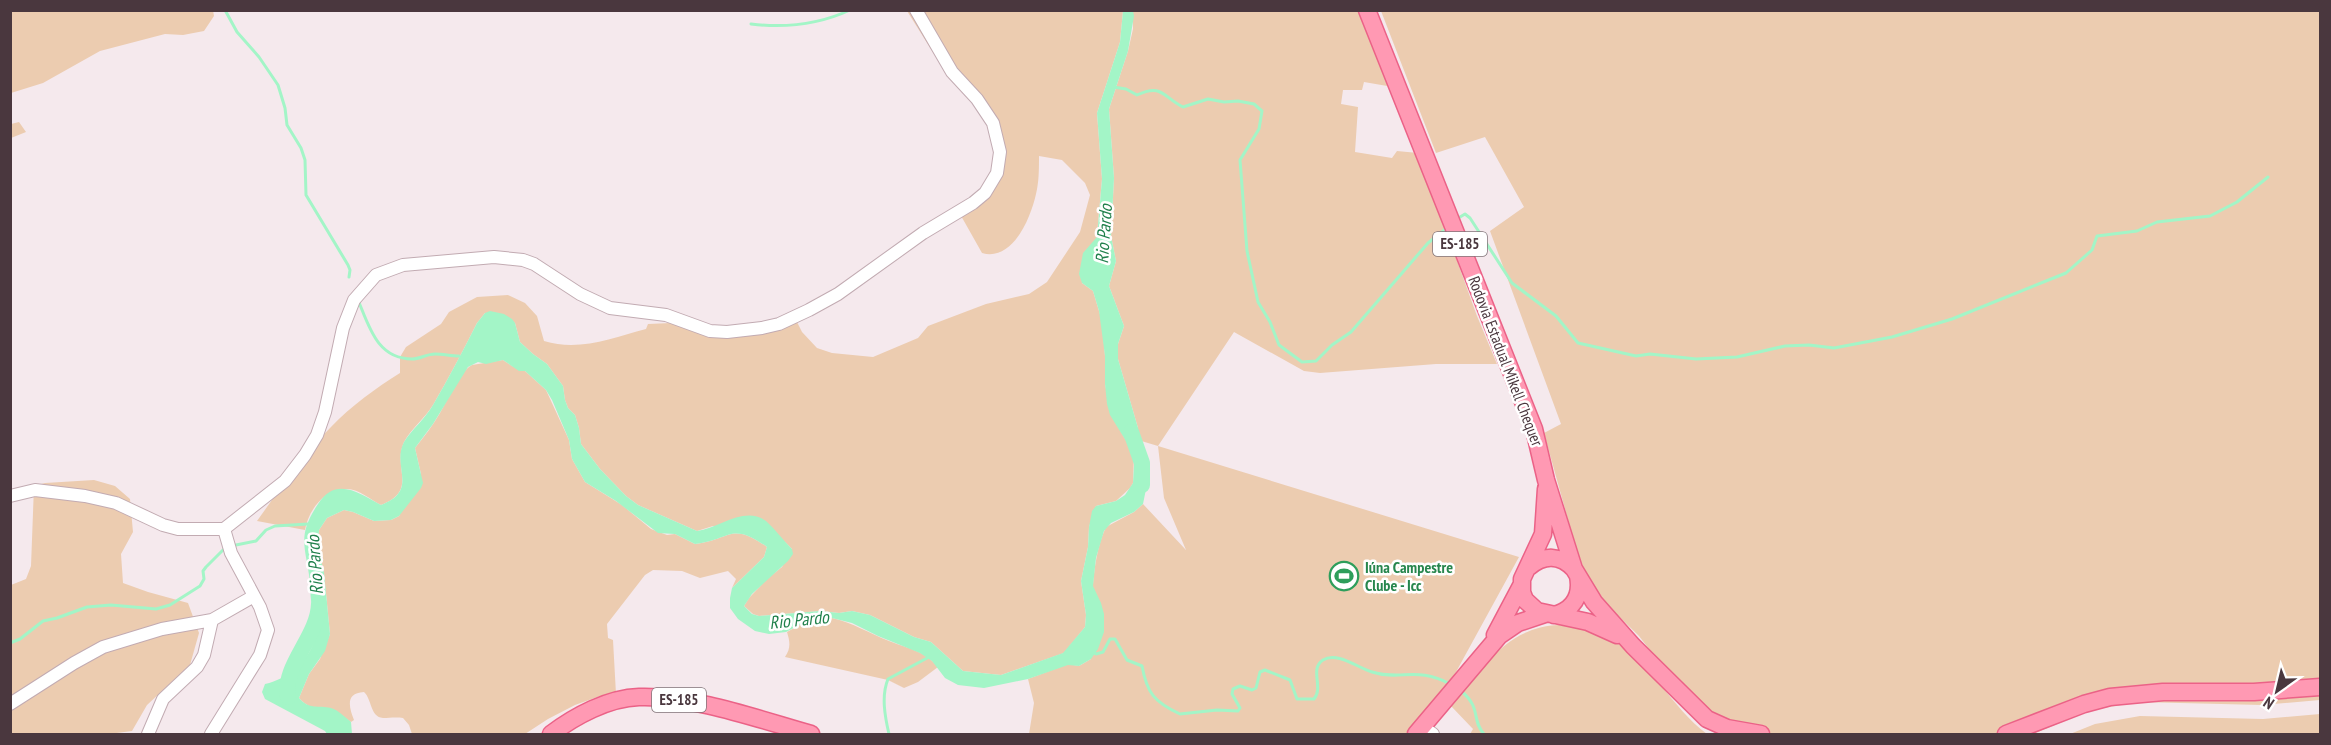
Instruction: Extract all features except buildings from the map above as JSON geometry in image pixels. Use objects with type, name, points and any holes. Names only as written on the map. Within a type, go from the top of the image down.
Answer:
[{"type":"main road","name":"Rodovia Estadual Mikell Chequer","points":[[1368,10],[1526,408],[1540,450],[1546,480]]},
{"type":"main road","name":"ES-185","points":[[1424,732],[1437,708],[1489,646],[1522,584],[1543,534],[1546,480]]},
{"type":"main road","name":"ES-185","points":[[1489,646],[1513,626],[1562,612],[1575,601],[1579,593],[1576,572],[1546,480]]},
{"type":"main road","points":[[1529,567],[1541,558],[1556,557],[1569,563],[1603,614],[1707,719],[1727,729],[1761,735]]},
{"type":"main road","points":[[1522,584],[1525,600],[1530,606],[1549,614],[1588,622],[1615,634],[1633,646]]},
{"type":"main road","points":[[2006,735],[2084,704],[2110,697],[2163,692],[2254,693],[2320,687]]},
{"type":"main road","name":"ES-185","points":[[551,735],[581,715],[607,704],[638,697],[676,699],[812,735]]},
{"type":"street","points":[[228,541],[285,481],[317,435],[325,412],[349,310],[361,290],[376,275],[388,269],[403,265],[494,257],[523,260],[534,264],[580,294],[610,308],[666,315],[710,331],[741,332],[779,324],[838,294],[924,233],[974,203],[985,193],[997,173],[1000,152],[998,137],[988,113],[952,72],[916,10]]},
{"type":"street","points":[[10,496],[35,490],[116,502],[156,522],[228,541]]},
{"type":"street","points":[[211,735],[255,663],[266,640],[268,630],[266,620],[228,541]]},
{"type":"street","points":[[10,704],[103,647],[162,629],[212,620],[254,596]]},
{"type":"street","points":[[148,735],[163,699],[192,672],[204,655],[212,620]]},
{"type":"shaded area","points":[[11,10],[213,10],[214,16],[204,31],[183,35],[165,34],[100,51],[43,83],[11,93]]},
{"type":"shaded area","points":[[907,11],[1123,11],[1120,42],[1097,113],[1102,179],[1097,238],[1082,283],[1093,291],[1102,321],[1105,384],[1111,415],[1134,454],[1133,483],[1116,501],[1096,506],[1089,527],[1088,547],[1081,581],[1086,615],[1085,627],[1064,653],[1001,675],[963,671],[931,642],[914,637],[870,615],[852,611],[759,616],[753,614],[744,606],[767,579],[782,567],[792,549],[785,542],[713,526],[697,531],[638,505],[626,496],[600,469],[581,444],[575,415],[568,408],[563,386],[547,364],[520,342],[515,323],[485,313],[477,323],[433,405],[404,442],[401,452],[402,485],[392,499],[381,505],[356,491],[339,489],[325,496],[314,508],[305,530],[257,521],[301,461],[331,427],[364,398],[400,373],[400,357],[406,347],[441,324],[449,312],[477,297],[508,295],[525,303],[537,316],[544,341],[557,344],[583,344],[608,340],[646,329],[648,324],[671,323],[701,333],[794,316],[802,332],[817,348],[832,353],[873,357],[918,338],[928,326],[986,304],[1029,294],[1047,282],[1080,232],[1090,195],[1085,183],[1062,160],[1039,156],[1039,175],[1034,204],[1019,236],[1003,251],[993,254],[982,253],[960,214],[979,195],[992,173],[995,152],[991,128],[978,104],[946,73]]},
{"type":"shaded area","points":[[1133,11],[1362,11],[1393,87],[1364,82],[1362,90],[1343,90],[1341,104],[1358,107],[1355,152],[1392,158],[1397,151],[1418,153],[1477,316],[1497,364],[1436,364],[1320,373],[1304,371],[1234,332],[1158,446],[1138,440],[1138,428],[1118,359],[1118,344],[1124,326],[1109,286],[1116,261],[1111,236],[1114,178],[1109,109],[1128,51],[1133,29]]},
{"type":"shaded area","points":[[1381,11],[2320,11],[2320,700],[2262,705],[2139,702],[2091,710],[2033,734],[1731,734],[1663,667],[1639,636],[1602,600],[1588,580],[1580,563],[1544,433],[1561,424],[1490,231],[1524,207],[1485,137],[1436,153]]},
{"type":"shaded area","points":[[19,122],[26,132],[11,138],[11,124]]},
{"type":"shaded area","points":[[503,360],[525,371],[546,390],[569,440],[572,459],[585,482],[622,505],[651,529],[667,535],[675,534],[695,544],[731,534],[745,535],[767,547],[764,557],[732,588],[736,579],[728,571],[700,578],[682,571],[653,570],[645,575],[607,624],[608,638],[613,640],[616,694],[600,696],[575,705],[525,734],[412,734],[403,718],[379,717],[373,711],[364,692],[351,698],[350,706],[354,720],[351,722],[338,715],[310,707],[299,698],[309,674],[320,659],[330,634],[324,573],[318,547],[319,530],[327,518],[344,510],[374,521],[391,520],[399,516],[421,474],[415,448],[437,417],[458,380],[472,365]]},
{"type":"shaded area","points":[[1158,446],[1519,557],[1456,672],[1406,734],[1029,734],[1034,703],[1028,679],[1068,664],[1079,666],[1091,659],[1094,574],[1106,527],[1134,512],[1143,504],[1186,550],[1164,498]]},
{"type":"shaded area","points":[[94,480],[115,486],[130,499],[133,532],[121,554],[123,583],[188,603],[199,633],[190,665],[147,705],[132,731],[109,734],[11,734],[11,585],[26,579],[31,566],[34,486],[45,483]]},
{"type":"shaded area","points":[[832,618],[915,651],[927,657],[938,667],[918,682],[904,688],[888,680],[785,657],[789,645],[787,632],[807,621]]},
{"type":"shaded area","points":[[1559,625],[1600,634],[1626,650],[1707,734],[1470,734],[1473,729],[1451,706],[1485,665],[1510,642],[1524,633]]},
{"type":"shaded area","points":[[2320,714],[2320,734],[2070,734],[2095,724],[2140,716],[2263,719]]},
{"type":"water","points":[[1123,11],[1133,11],[1134,16],[1128,51],[1109,109],[1114,178],[1111,236],[1116,261],[1109,286],[1124,326],[1118,344],[1118,359],[1138,428],[1139,454],[1147,484],[1143,504],[1134,512],[1111,523],[1104,531],[1096,558],[1093,586],[1104,614],[1104,632],[1098,649],[1091,659],[1079,666],[1068,665],[1028,679],[984,688],[958,685],[945,678],[932,661],[920,653],[852,623],[832,618],[807,621],[786,632],[769,634],[755,631],[738,619],[730,608],[730,598],[732,588],[764,557],[767,547],[745,535],[731,534],[695,544],[675,534],[658,533],[616,501],[585,482],[572,459],[569,440],[546,390],[525,371],[519,371],[503,360],[486,364],[478,362],[468,367],[433,424],[415,448],[423,483],[399,516],[391,520],[374,521],[344,510],[327,518],[319,530],[318,547],[324,573],[330,634],[325,651],[309,674],[299,698],[310,706],[331,708],[339,712],[351,722],[352,734],[327,734],[265,699],[262,692],[265,684],[282,678],[297,668],[308,654],[315,637],[316,623],[304,542],[311,515],[325,495],[333,490],[357,492],[381,505],[393,499],[402,485],[400,460],[404,442],[433,405],[477,323],[485,313],[490,311],[504,314],[512,319],[520,342],[547,364],[563,386],[568,408],[575,415],[581,444],[600,469],[626,496],[638,505],[697,531],[741,516],[758,517],[766,521],[792,549],[793,554],[788,561],[752,594],[744,606],[752,614],[759,616],[852,611],[870,615],[914,637],[931,642],[963,671],[1001,675],[1063,653],[1085,627],[1086,615],[1081,581],[1092,511],[1096,506],[1116,501],[1125,495],[1133,483],[1134,454],[1110,415],[1107,404],[1105,356],[1099,311],[1093,291],[1082,283],[1079,274],[1083,253],[1097,237],[1102,179],[1097,113],[1120,42]]},
{"type":"waterway","points":[[225,10],[237,32],[259,57],[278,85],[287,125],[301,148],[305,160],[306,195],[348,265],[349,277]]},
{"type":"waterway","points":[[751,24],[777,26],[802,24],[826,19],[850,10]]},
{"type":"waterway","points":[[1113,87],[1126,89],[1137,95],[1152,90],[1157,91],[1183,107],[1208,99],[1254,104],[1262,111],[1259,129],[1240,160],[1247,251],[1258,302],[1270,322],[1279,345],[1302,362],[1316,361],[1332,345],[1351,332],[1428,243],[1447,228]]},
{"type":"waterway","points":[[1460,217],[1465,214],[1470,218],[1512,283],[1556,316],[1578,343],[1636,356],[1650,354],[1696,359],[1737,357],[1785,346],[1809,345],[1834,348],[1892,337],[1952,319],[2066,273],[2092,250],[2097,236],[2137,231],[2157,222],[2210,216],[2237,202],[2268,177]]},
{"type":"waterway","points":[[358,300],[376,339],[390,353],[400,358],[412,359],[435,354],[459,356]]},
{"type":"waterway","name":"Rio Pardo","points":[[1131,432],[1142,463],[1142,485]]},
{"type":"waterway","points":[[231,546],[256,541],[266,530],[275,526],[308,524]]},
{"type":"waterway","points":[[10,643],[20,639],[43,621],[87,607],[111,605],[156,609],[170,605],[200,586],[204,579],[203,571],[225,548]]},
{"type":"waterway","name":"Rio Pardo","points":[[288,697],[290,674],[313,628],[319,604]]},
{"type":"waterway","points":[[1093,652],[1096,654],[1103,652],[1110,639],[1115,639],[1127,660],[1142,666],[1146,683],[1153,696],[1180,714],[1217,710],[1238,711],[1240,708],[1232,694],[1233,689],[1240,686],[1252,690],[1256,688],[1260,672],[1265,670],[1290,680],[1297,699],[1314,699],[1318,689],[1317,668],[1323,660],[1329,658],[1348,661],[1372,672],[1428,676],[1450,684]]},
{"type":"waterway","points":[[889,734],[884,699],[888,679],[929,657]]},
{"type":"waterway","points":[[1461,691],[1472,703],[1478,724],[1484,734]]},
{"type":"place","name":"Iúna Campestre Clube - Icc","points":[[1344,576]]}]
